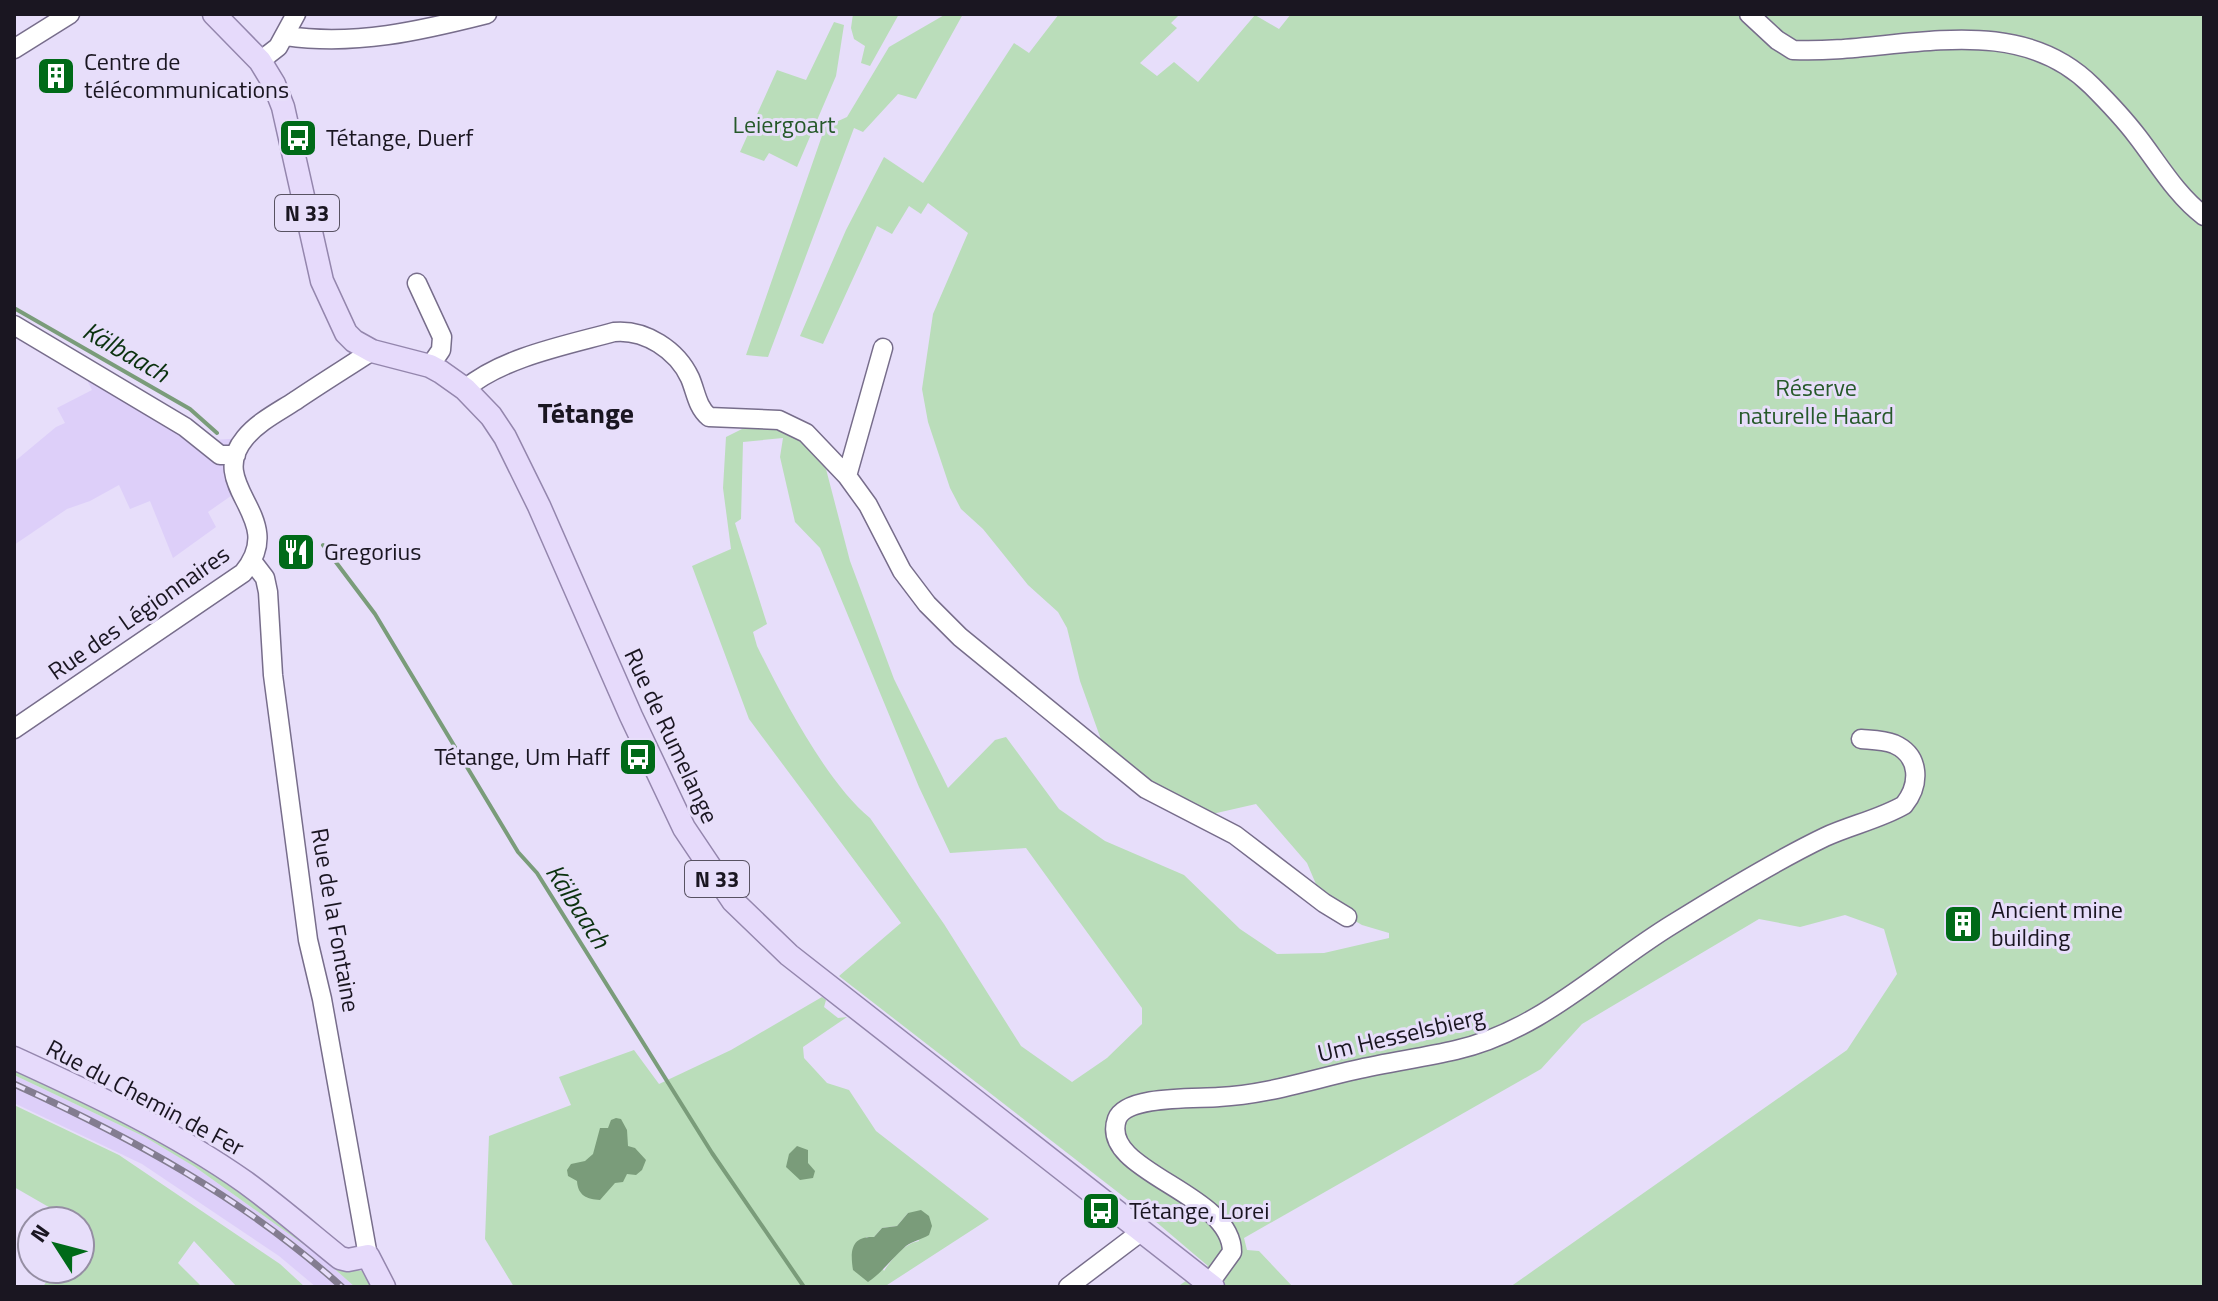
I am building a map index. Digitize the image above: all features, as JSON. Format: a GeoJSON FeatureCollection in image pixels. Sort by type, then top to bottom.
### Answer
{"type":"FeatureCollection","features":[{"type":"Feature","properties":{"kind":"main road","name":"N 33"},"geometry":{"type":"LineString","coordinates":[[214,14],[260,61],[274,84],[283,107],[322,281],[346,333],[372,351]]}},
{"type":"Feature","properties":{"kind":"main road","name":"Rue de Rumelange"},"geometry":{"type":"LineString","coordinates":[[372,351],[430,366],[465,389],[491,416],[505,437],[539,506],[670,802],[699,854],[733,901],[789,955],[1211,1285]]}},
{"type":"Feature","properties":{"kind":"main road","name":"Rue du Chemin de Fer"},"geometry":{"type":"LineString","coordinates":[[14,1058],[88,1092],[201,1154],[245,1183],[340,1258],[348,1260],[368,1256]]}},
{"type":"Feature","properties":{"kind":"main road","name":"Rue de la Fontaine"},"geometry":{"type":"LineString","coordinates":[[368,1256],[384,1287]]}},
{"type":"Feature","properties":{"kind":"street"},"geometry":{"type":"LineString","coordinates":[[14,49],[70,14]]}},
{"type":"Feature","properties":{"kind":"street"},"geometry":{"type":"LineString","coordinates":[[260,61],[286,36],[296,14]]}},
{"type":"Feature","properties":{"kind":"street"},"geometry":{"type":"LineString","coordinates":[[286,36],[313,40],[380,38],[487,14]]}},
{"type":"Feature","properties":{"kind":"street"},"geometry":{"type":"LineString","coordinates":[[1749,14],[1793,50],[1986,39],[2038,50],[2067,65],[2092,86],[2136,134],[2168,179],[2204,216]]}},
{"type":"Feature","properties":{"kind":"street"},"geometry":{"type":"LineString","coordinates":[[417,283],[442,337],[441,350],[430,366]]}},
{"type":"Feature","properties":{"kind":"street"},"geometry":{"type":"LineString","coordinates":[[14,325],[185,427],[220,455],[236,455],[245,438],[267,419],[372,351]]}},
{"type":"Feature","properties":{"kind":"street"},"geometry":{"type":"LineString","coordinates":[[465,389],[536,354],[626,331],[640,335],[673,354],[691,380],[703,412],[709,417],[779,420],[806,433],[847,476],[868,505],[902,571],[927,604],[960,637],[1146,789],[1235,835],[1347,917]]}},
{"type":"Feature","properties":{"kind":"street"},"geometry":{"type":"LineString","coordinates":[[847,476],[883,348]]}},
{"type":"Feature","properties":{"kind":"street","name":"Rue des Légionnaires"},"geometry":{"type":"LineString","coordinates":[[14,729],[236,579],[252,561],[259,543],[259,533],[238,491],[236,455]]}},
{"type":"Feature","properties":{"kind":"street","name":"Rue de la Fontaine"},"geometry":{"type":"LineString","coordinates":[[252,561],[265,578],[268,592],[273,675],[308,940],[322,999],[368,1256]]}},
{"type":"Feature","properties":{"kind":"street","name":"Um Hesselsbierg"},"geometry":{"type":"LineString","coordinates":[[1211,1285],[1232,1252],[1229,1235],[1208,1210],[1186,1192],[1161,1181],[1133,1159],[1120,1143],[1115,1130],[1123,1109],[1145,1102],[1226,1097],[1260,1091],[1456,1050],[1496,1039],[1537,1019],[1672,924],[1823,838],[1904,805],[1913,794],[1917,779],[1907,753],[1897,745],[1881,740],[1861,739]]}},
{"type":"Feature","properties":{"kind":"street"},"geometry":{"type":"LineString","coordinates":[[1068,1287],[1142,1231]]}},
{"type":"Feature","properties":{"kind":"shaded area"},"geometry":{"type":"Polygon","coordinates":[[[104,370],[213,440],[245,438],[238,491],[208,512],[216,527],[173,558],[150,501],[130,509],[119,485],[67,509],[14,545],[14,462],[65,423],[57,408],[92,390],[87,380],[104,370]]]}},
{"type":"Feature","properties":{"kind":"shaded area"},"geometry":{"type":"Polygon","coordinates":[[[14,1075],[145,1137],[195,1167],[320,1256],[355,1287],[316,1287],[279,1256],[142,1164],[14,1103],[14,1075]]]}},
{"type":"Feature","properties":{"kind":"shaded area"},"geometry":{"type":"Polygon","coordinates":[[[621,1119],[627,1130],[628,1146],[635,1148],[646,1160],[642,1170],[636,1175],[627,1174],[623,1182],[615,1183],[600,1200],[587,1198],[579,1190],[577,1181],[568,1176],[567,1170],[571,1164],[585,1161],[593,1154],[600,1128],[608,1128],[611,1120],[621,1119]]]}},
{"type":"Feature","properties":{"kind":"shaded area"},"geometry":{"type":"Polygon","coordinates":[[[797,1146],[808,1150],[808,1163],[815,1171],[813,1178],[800,1180],[786,1167],[789,1154],[797,1146]]]}},
{"type":"Feature","properties":{"kind":"shaded area"},"geometry":{"type":"Polygon","coordinates":[[[921,1210],[929,1216],[932,1226],[929,1235],[906,1246],[868,1282],[853,1270],[852,1251],[856,1242],[874,1237],[882,1228],[897,1226],[908,1213],[921,1210]]]}},
{"type":"Feature","properties":{"kind":"green space"},"geometry":{"type":"Polygon","coordinates":[[[853,14],[899,14],[870,66],[861,63],[865,46],[854,39],[851,28],[853,14]]]}},
{"type":"Feature","properties":{"kind":"green space"},"geometry":{"type":"Polygon","coordinates":[[[946,14],[963,14],[916,99],[898,94],[863,132],[854,128],[768,357],[746,355],[825,127],[847,117],[889,47],[946,14]]]}},
{"type":"Feature","properties":{"kind":"green space","name":"Réserve naturelle Haard"},"geometry":{"type":"Polygon","coordinates":[[[1059,14],[1180,14],[1171,23],[1177,28],[1140,63],[1157,76],[1174,62],[1198,82],[1255,15],[1279,29],[1291,14],[2204,14],[2204,1287],[1510,1287],[1847,1050],[1897,974],[1884,929],[1845,915],[1800,927],[1759,919],[1582,1024],[1541,1069],[1244,1238],[1247,1250],[1259,1251],[1293,1287],[1177,1287],[1208,1266],[1155,1221],[839,976],[901,923],[749,719],[692,566],[731,549],[723,488],[726,437],[742,429],[776,426],[796,436],[826,469],[850,561],[894,679],[948,788],[995,740],[1006,737],[1059,809],[1105,841],[1184,875],[1240,929],[1277,954],[1324,953],[1389,938],[1389,933],[1362,925],[1324,903],[1307,863],[1256,804],[1199,817],[1108,759],[1080,681],[1067,628],[1058,612],[1028,585],[983,529],[961,509],[950,488],[928,422],[922,389],[933,314],[968,233],[928,203],[921,214],[909,206],[892,234],[877,226],[823,344],[800,336],[846,230],[884,157],[923,183],[1014,43],[1029,53],[1059,14]],[[783,438],[743,442],[741,519],[735,523],[767,624],[753,632],[757,646],[792,714],[822,762],[870,818],[944,924],[1021,1046],[1072,1082],[1107,1058],[1142,1024],[1142,1008],[1026,848],[950,853],[919,787],[820,548],[795,522],[780,457],[783,438]]]}},
{"type":"Feature","properties":{"kind":"green space","name":"Leiergoart"},"geometry":{"type":"Polygon","coordinates":[[[834,22],[844,25],[836,76],[797,167],[769,153],[764,161],[740,152],[777,70],[806,80],[834,22]]]}},
{"type":"Feature","properties":{"kind":"green space"},"geometry":{"type":"Polygon","coordinates":[[[822,997],[826,1000],[824,1007],[838,1018],[847,1017],[803,1047],[804,1058],[827,1083],[849,1090],[876,1131],[989,1219],[884,1287],[514,1287],[485,1239],[489,1136],[571,1105],[559,1077],[634,1050],[659,1084],[731,1050],[822,997]],[[908,1213],[897,1226],[882,1228],[874,1237],[866,1237],[884,1271],[903,1248],[919,1241],[908,1213]]]}},
{"type":"Feature","properties":{"kind":"green space"},"geometry":{"type":"Polygon","coordinates":[[[14,1063],[211,1165],[343,1268],[362,1271],[374,1287],[355,1287],[320,1256],[195,1167],[145,1137],[14,1075],[14,1063]]]}},
{"type":"Feature","properties":{"kind":"green space"},"geometry":{"type":"Polygon","coordinates":[[[14,1105],[119,1155],[280,1264],[305,1287],[237,1287],[194,1241],[178,1263],[202,1287],[43,1287],[96,1285],[96,1205],[45,1205],[14,1187],[14,1105]]]}},
{"type":"Feature","properties":{"kind":"waterway","name":"Kälbaach"},"geometry":{"type":"LineString","coordinates":[[14,308],[190,409],[217,433]]}},
{"type":"Feature","properties":{"kind":"waterway","name":"Kälbaach"},"geometry":{"type":"LineString","coordinates":[[323,545],[375,614],[518,852],[537,873],[712,1153],[804,1287]]}},
{"type":"Feature","properties":{"kind":"railway"},"geometry":{"type":"LineString","coordinates":[[14,1084],[144,1149],[227,1198],[305,1255],[342,1287]]}},
{"type":"Feature","properties":{"kind":"place","name":"Centre de télécommunications"},"geometry":{"type":"Point","coordinates":[56,76]}},
{"type":"Feature","properties":{"kind":"place","name":"Tétange, Duerf"},"geometry":{"type":"Point","coordinates":[298,138]}},
{"type":"Feature","properties":{"kind":"place","name":"Gregorius"},"geometry":{"type":"Point","coordinates":[296,552]}},
{"type":"Feature","properties":{"kind":"place","name":"Tétange, Um Haff"},"geometry":{"type":"Point","coordinates":[638,757]}},
{"type":"Feature","properties":{"kind":"place","name":"Ancient mine building"},"geometry":{"type":"Point","coordinates":[1963,924]}},
{"type":"Feature","properties":{"kind":"place","name":"Tétange, Lorei"},"geometry":{"type":"Point","coordinates":[1101,1211]}},
{"type":"Feature","properties":{"kind":"district","name":"Tétange"},"geometry":{"type":"Point","coordinates":[586,413]}}]}
